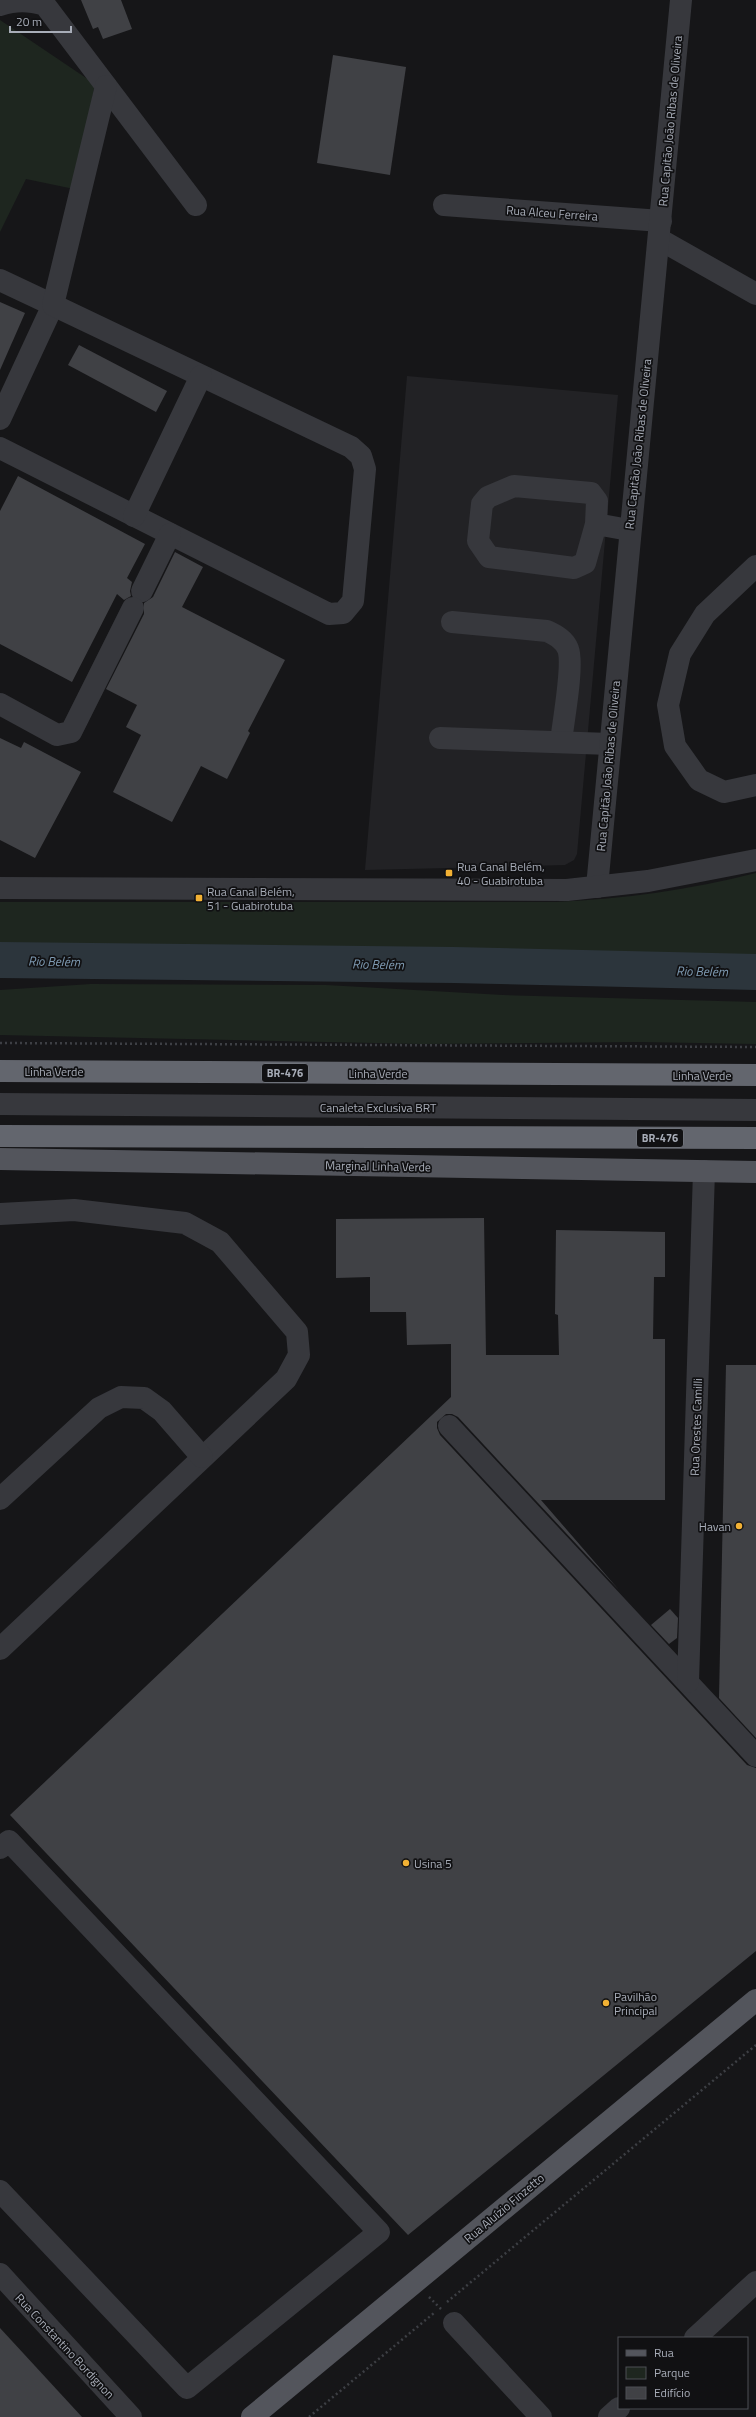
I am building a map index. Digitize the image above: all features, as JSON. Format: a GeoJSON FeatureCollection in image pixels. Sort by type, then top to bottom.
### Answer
{"type":"FeatureCollection","features":[{"type":"Feature","properties":{"kind":"highway","name":"Linha Verde"},"geometry":{"type":"LineString","coordinates":[[0,1071],[756,1075]]}},
{"type":"Feature","properties":{"kind":"highway","name":"BR-476"},"geometry":{"type":"LineString","coordinates":[[0,1136],[756,1138]]}},
{"type":"Feature","properties":{"kind":"main road","name":"Marginal Linha Verde"},"geometry":{"type":"LineString","coordinates":[[0,1159],[756,1172]]}},
{"type":"Feature","properties":{"kind":"main road","name":"Rua Aluízio Finzetto"},"geometry":{"type":"LineString","coordinates":[[252,2417],[756,2000]]}},
{"type":"Feature","properties":{"kind":"street"},"geometry":{"type":"LineString","coordinates":[[0,6],[14,1],[30,0],[45,5],[196,205]]}},
{"type":"Feature","properties":{"kind":"street","name":"Rua Capitão João Ribas de Oliveira"},"geometry":{"type":"LineString","coordinates":[[597,887],[629,530],[660,230],[681,0]]}},
{"type":"Feature","properties":{"kind":"street"},"geometry":{"type":"LineString","coordinates":[[0,419],[53,305],[106,86]]}},
{"type":"Feature","properties":{"kind":"street","name":"Rua Alceu Ferreira"},"geometry":{"type":"LineString","coordinates":[[444,205],[660,230],[756,294]]}},
{"type":"Feature","properties":{"kind":"street"},"geometry":{"type":"LineString","coordinates":[[0,280],[351,447],[361,456],[364,469],[353,601],[343,613],[329,614],[0,448]]}},
{"type":"Feature","properties":{"kind":"street"},"geometry":{"type":"LineString","coordinates":[[134,516],[201,376]]}},
{"type":"Feature","properties":{"kind":"street"},"geometry":{"type":"LineString","coordinates":[[514,486],[591,493],[598,501],[596,524],[585,563],[574,568],[489,557],[478,541],[482,504],[488,497],[514,486]]}},
{"type":"Feature","properties":{"kind":"street"},"geometry":{"type":"LineString","coordinates":[[596,524],[629,530]]}},
{"type":"Feature","properties":{"kind":"street"},"geometry":{"type":"LineString","coordinates":[[0,704],[57,735],[71,732],[170,534]]}},
{"type":"Feature","properties":{"kind":"street"},"geometry":{"type":"LineString","coordinates":[[756,566],[705,614],[680,654],[668,705],[675,746],[699,780],[724,792],[756,785]]}},
{"type":"Feature","properties":{"kind":"street"},"geometry":{"type":"LineString","coordinates":[[452,622],[547,631],[560,638],[568,649],[569,664],[561,742]]}},
{"type":"Feature","properties":{"kind":"street"},"geometry":{"type":"LineString","coordinates":[[440,738],[610,744]]}},
{"type":"Feature","properties":{"kind":"street"},"geometry":{"type":"LineString","coordinates":[[0,888],[529,891],[597,887],[648,881],[756,860]]}},
{"type":"Feature","properties":{"kind":"street","name":"Canaleta Exclusiva BRT"},"geometry":{"type":"LineString","coordinates":[[0,1104],[756,1110]]}},
{"type":"Feature","properties":{"kind":"street","name":"Rua Orestes Camilli"},"geometry":{"type":"LineString","coordinates":[[688,1682],[704,1171]]}},
{"type":"Feature","properties":{"kind":"street"},"geometry":{"type":"LineString","coordinates":[[0,1214],[74,1210],[185,1223],[220,1242],[297,1332],[299,1355],[286,1379],[0,1648]]}},
{"type":"Feature","properties":{"kind":"street"},"geometry":{"type":"LineString","coordinates":[[0,1499],[99,1408],[121,1397],[144,1398],[162,1411],[202,1457]]}},
{"type":"Feature","properties":{"kind":"street"},"geometry":{"type":"LineString","coordinates":[[449,1426],[756,1756]]}},
{"type":"Feature","properties":{"kind":"street"},"geometry":{"type":"LineString","coordinates":[[0,1848],[8,1841],[379,2232],[187,2388],[0,2191]]}},
{"type":"Feature","properties":{"kind":"street","name":"Rua Constantino Bordignon"},"geometry":{"type":"LineString","coordinates":[[0,2274],[131,2417]]}},
{"type":"Feature","properties":{"kind":"street"},"geometry":{"type":"LineString","coordinates":[[696,2337],[756,2282]]}},
{"type":"Feature","properties":{"kind":"street"},"geometry":{"type":"LineString","coordinates":[[447,2316],[542,2417]]}},
{"type":"Feature","properties":{"kind":"street"},"geometry":{"type":"LineString","coordinates":[[610,2417],[618,2409]]}},
{"type":"Feature","properties":{"kind":"path"},"geometry":{"type":"LineString","coordinates":[[0,1043],[756,1047]]}},
{"type":"Feature","properties":{"kind":"path"},"geometry":{"type":"LineString","coordinates":[[309,2417],[447,2316],[756,2045]]}},
{"type":"Feature","properties":{"kind":"path"},"geometry":{"type":"LineString","coordinates":[[415,2282],[447,2316]]}},
{"type":"Feature","properties":{"kind":"shaded area"},"geometry":{"type":"Polygon","coordinates":[[[407,376],[618,395],[577,854],[574,860],[565,865],[365,870],[407,376]]]}},
{"type":"Feature","properties":{"kind":"green space"},"geometry":{"type":"Polygon","coordinates":[[[0,20],[95,84],[74,189],[26,179],[0,232],[0,20]]]}},
{"type":"Feature","properties":{"kind":"green space"},"geometry":{"type":"Polygon","coordinates":[[[756,873],[756,962],[512,957],[0,952],[0,902],[556,902],[607,899],[657,893],[756,873]]]}},
{"type":"Feature","properties":{"kind":"green space"},"geometry":{"type":"Polygon","coordinates":[[[91,984],[326,985],[503,995],[756,1002],[756,1044],[639,1042],[422,1044],[0,1035],[0,990],[91,984]]]}},
{"type":"Feature","properties":{"kind":"building"},"geometry":{"type":"Polygon","coordinates":[[[81,0],[121,0],[132,29],[103,39],[98,27],[93,29],[81,0]]]}},
{"type":"Feature","properties":{"kind":"building"},"geometry":{"type":"Polygon","coordinates":[[[333,55],[406,67],[390,175],[317,163],[333,55]]]}},
{"type":"Feature","properties":{"kind":"building"},"geometry":{"type":"Polygon","coordinates":[[[0,302],[25,313],[0,370],[0,302]]]}},
{"type":"Feature","properties":{"kind":"building"},"geometry":{"type":"Polygon","coordinates":[[[79,345],[167,391],[156,412],[68,365],[79,345]]]}},
{"type":"Feature","properties":{"kind":"building"},"geometry":{"type":"Polygon","coordinates":[[[18,476],[145,544],[127,578],[132,582],[130,591],[131,596],[124,600],[117,594],[72,682],[0,644],[0,511],[18,476]]]}},
{"type":"Feature","properties":{"kind":"building"},"geometry":{"type":"Polygon","coordinates":[[[175,552],[203,567],[182,607],[285,660],[248,731],[250,733],[227,779],[201,766],[172,822],[113,792],[141,735],[126,727],[137,705],[106,689],[144,614],[144,603],[153,597],[175,552]]]}},
{"type":"Feature","properties":{"kind":"building"},"geometry":{"type":"Polygon","coordinates":[[[0,738],[21,748],[24,742],[81,772],[35,858],[0,840],[0,738]]]}},
{"type":"Feature","properties":{"kind":"building","name":"Usina 5"},"geometry":{"type":"Polygon","coordinates":[[[484,1218],[486,1355],[559,1355],[558,1315],[555,1314],[556,1230],[665,1232],[665,1277],[654,1277],[653,1339],[665,1339],[665,1500],[541,1500],[619,1590],[458,1417],[452,1414],[446,1414],[437,1422],[437,1428],[440,1435],[747,1765],[756,1768],[756,1951],[408,2235],[10,1815],[451,1397],[451,1344],[407,1345],[406,1312],[370,1312],[370,1277],[336,1278],[336,1219],[484,1218]]]}},
{"type":"Feature","properties":{"kind":"building","name":"Havan"},"geometry":{"type":"Polygon","coordinates":[[[726,1365],[756,1365],[756,1738],[719,1698],[726,1365]]]}},
{"type":"Feature","properties":{"kind":"building"},"geometry":{"type":"Polygon","coordinates":[[[670,1609],[678,1618],[677,1638],[669,1644],[651,1625],[670,1609]]]}},
{"type":"Feature","properties":{"kind":"building"},"geometry":{"type":"Polygon","coordinates":[[[0,2328],[82,2417],[0,2417],[0,2328]]]}},
{"type":"Feature","properties":{"kind":"waterway","name":"Rio Belém"},"geometry":{"type":"LineString","coordinates":[[0,960],[454,965],[756,972]]}},
{"type":"Feature","properties":{"kind":"place","name":"Rua Canal Belém, 40 - Guabirotuba"},"geometry":{"type":"Point","coordinates":[449,873]}},
{"type":"Feature","properties":{"kind":"place","name":"Rua Canal Belém, 51 - Guabirotuba"},"geometry":{"type":"Point","coordinates":[199,898]}},
{"type":"Feature","properties":{"kind":"place","name":"Havan"},"geometry":{"type":"Point","coordinates":[739,1526]}},
{"type":"Feature","properties":{"kind":"place","name":"Usina 5"},"geometry":{"type":"Point","coordinates":[406,1863]}},
{"type":"Feature","properties":{"kind":"place","name":"Pavilhão Principal"},"geometry":{"type":"Point","coordinates":[606,2003]}}]}
